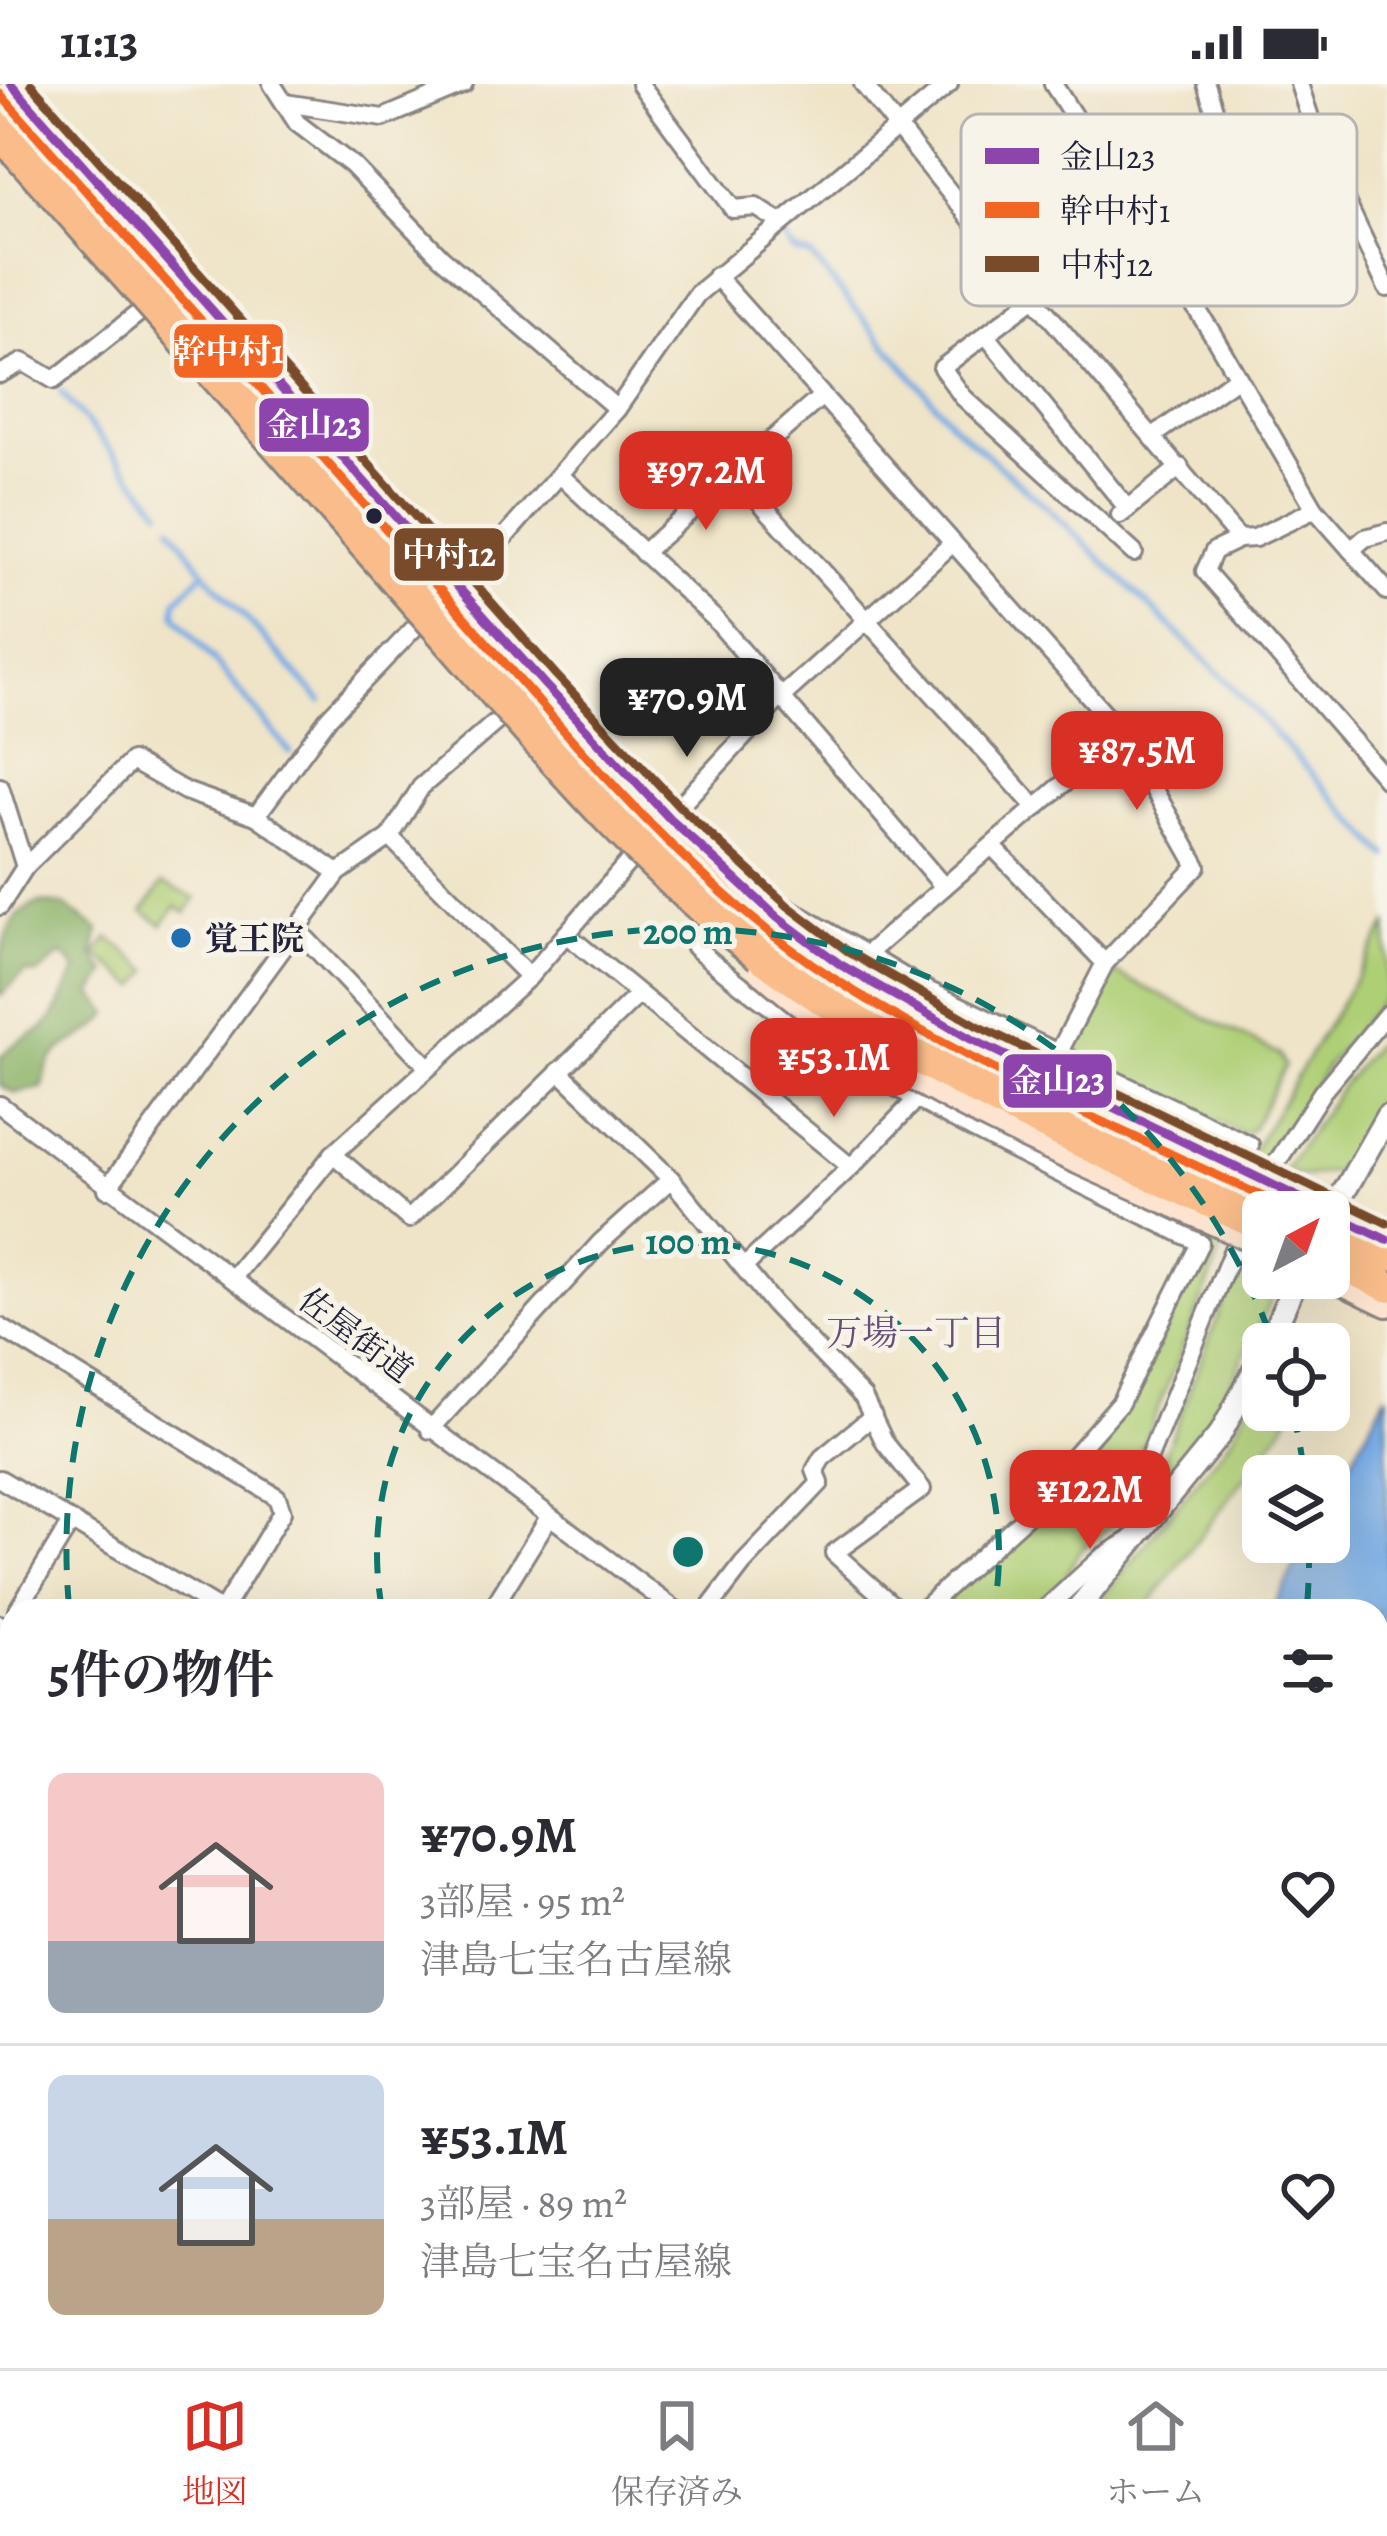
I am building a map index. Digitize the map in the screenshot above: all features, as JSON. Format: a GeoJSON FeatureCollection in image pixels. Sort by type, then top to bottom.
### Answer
{"type":"FeatureCollection","features":[{"type":"Feature","properties":{"kind":"highway"},"geometry":{"type":"LineString","coordinates":[[0,94],[530,690],[693,860],[775,931],[852,987],[928,1032],[1269,1191]]}},
{"type":"Feature","properties":{"kind":"highway"},"geometry":{"type":"LineString","coordinates":[[0,133],[524,724],[674,883],[789,977],[917,1059],[1242,1217]]}},
{"type":"Feature","properties":{"kind":"highway"},"geometry":{"type":"LineString","coordinates":[[1350,1233],[1387,1256]]}},
{"type":"Feature","properties":{"kind":"highway"},"geometry":{"type":"LineString","coordinates":[[1350,1277],[1387,1286]]}},
{"type":"Feature","properties":{"kind":"main road"},"geometry":{"type":"LineString","coordinates":[[11,84],[669,818],[778,918],[841,964],[953,1030],[1271,1191]]}},
{"type":"Feature","properties":{"kind":"main road"},"geometry":{"type":"LineString","coordinates":[[0,146],[634,855],[806,1011],[934,1088],[1242,1235]]}},
{"type":"Feature","properties":{"kind":"main road"},"geometry":{"type":"LineString","coordinates":[[1350,1225],[1387,1240]]}},
{"type":"Feature","properties":{"kind":"main road"},"geometry":{"type":"LineString","coordinates":[[1350,1283],[1387,1304]]}},
{"type":"Feature","properties":{"kind":"street"},"geometry":{"type":"LineString","coordinates":[[272,84],[297,123],[352,165],[441,257],[617,409]]}},
{"type":"Feature","properties":{"kind":"street"},"geometry":{"type":"LineString","coordinates":[[640,84],[733,209],[756,208],[780,222]]}},
{"type":"Feature","properties":{"kind":"street"},"geometry":{"type":"LineString","coordinates":[[863,84],[961,203]]}},
{"type":"Feature","properties":{"kind":"street"},"geometry":{"type":"LineString","coordinates":[[459,589],[617,409],[697,295],[949,84]]}},
{"type":"Feature","properties":{"kind":"street"},"geometry":{"type":"LineString","coordinates":[[1053,84],[1072,114]]}},
{"type":"Feature","properties":{"kind":"street"},"geometry":{"type":"LineString","coordinates":[[1206,84],[1216,114]]}},
{"type":"Feature","properties":{"kind":"street"},"geometry":{"type":"LineString","coordinates":[[1299,84],[1309,114]]}},
{"type":"Feature","properties":{"kind":"street"},"geometry":{"type":"LineString","coordinates":[[285,103],[383,118],[460,85]]}},
{"type":"Feature","properties":{"kind":"street"},"geometry":{"type":"LineString","coordinates":[[1357,215],[1387,288]]}},
{"type":"Feature","properties":{"kind":"street"},"geometry":{"type":"LineString","coordinates":[[716,276],[1122,734],[1197,866],[1105,963],[1059,1052]]}},
{"type":"Feature","properties":{"kind":"street"},"geometry":{"type":"LineString","coordinates":[[1024,306],[942,368],[963,397],[1134,553]]}},
{"type":"Feature","properties":{"kind":"street"},"geometry":{"type":"LineString","coordinates":[[1041,306],[1239,538]]}},
{"type":"Feature","properties":{"kind":"street"},"geometry":{"type":"LineString","coordinates":[[1193,306],[1315,509],[1387,591]]}},
{"type":"Feature","properties":{"kind":"street"},"geometry":{"type":"LineString","coordinates":[[0,374],[23,362],[54,380],[145,308]]}},
{"type":"Feature","properties":{"kind":"street"},"geometry":{"type":"LineString","coordinates":[[986,335],[1128,508]]}},
{"type":"Feature","properties":{"kind":"street"},"geometry":{"type":"LineString","coordinates":[[1153,436],[1238,377]]}},
{"type":"Feature","properties":{"kind":"street"},"geometry":{"type":"LineString","coordinates":[[643,553],[822,396]]}},
{"type":"Feature","properties":{"kind":"street"},"geometry":{"type":"LineString","coordinates":[[1108,525],[1180,467]]}},
{"type":"Feature","properties":{"kind":"street"},"geometry":{"type":"LineString","coordinates":[[734,473],[1036,808]]}},
{"type":"Feature","properties":{"kind":"street"},"geometry":{"type":"LineString","coordinates":[[560,475],[715,619],[778,700],[944,887]]}},
{"type":"Feature","properties":{"kind":"street"},"geometry":{"type":"LineString","coordinates":[[1315,509],[1255,538],[1239,538],[1214,550],[1205,572],[1387,780]]}},
{"type":"Feature","properties":{"kind":"street"},"geometry":{"type":"LineString","coordinates":[[1351,550],[1387,532]]}},
{"type":"Feature","properties":{"kind":"street"},"geometry":{"type":"LineString","coordinates":[[232,1279],[333,1154],[529,977],[778,700],[953,543]]}},
{"type":"Feature","properties":{"kind":"street"},"geometry":{"type":"LineString","coordinates":[[256,816],[329,717],[422,621]]}},
{"type":"Feature","properties":{"kind":"street"},"geometry":{"type":"LineString","coordinates":[[107,1189],[338,873],[390,837],[421,787],[505,714]]}},
{"type":"Feature","properties":{"kind":"street"},"geometry":{"type":"LineString","coordinates":[[865,956],[1122,734]]}},
{"type":"Feature","properties":{"kind":"street"},"geometry":{"type":"LineString","coordinates":[[0,906],[25,867],[132,760],[185,790],[256,816],[338,873]]}},
{"type":"Feature","properties":{"kind":"street"},"geometry":{"type":"LineString","coordinates":[[0,787],[25,867]]}},
{"type":"Feature","properties":{"kind":"street"},"geometry":{"type":"LineString","coordinates":[[390,837],[529,977]]}},
{"type":"Feature","properties":{"kind":"street"},"geometry":{"type":"LineString","coordinates":[[992,846],[1105,963]]}},
{"type":"Feature","properties":{"kind":"street"},"geometry":{"type":"LineString","coordinates":[[723,869],[865,956],[1250,1145]]}},
{"type":"Feature","properties":{"kind":"street"},"geometry":{"type":"LineString","coordinates":[[703,920],[695,947],[755,999],[916,1100],[1200,1244],[1120,1403],[1064,1466],[1045,1499],[933,1599]]}},
{"type":"Feature","properties":{"kind":"street"},"geometry":{"type":"LineString","coordinates":[[297,929],[427,1066]]}},
{"type":"Feature","properties":{"kind":"street"},"geometry":{"type":"LineString","coordinates":[[566,934],[851,1167]]}},
{"type":"Feature","properties":{"kind":"street"},"geometry":{"type":"LineString","coordinates":[[333,1154],[409,1219],[637,996]]}},
{"type":"Feature","properties":{"kind":"street"},"geometry":{"type":"LineString","coordinates":[[1145,1531],[1146,1465],[1257,1192],[1322,1092],[1387,1014]]}},
{"type":"Feature","properties":{"kind":"street"},"geometry":{"type":"LineString","coordinates":[[559,1071],[671,1179],[746,1265],[774,1305],[863,1397],[885,1443],[922,1489],[834,1553],[886,1599]]}},
{"type":"Feature","properties":{"kind":"street"},"geometry":{"type":"LineString","coordinates":[[746,1265],[916,1100]]}},
{"type":"Feature","properties":{"kind":"street","name":"佐屋街道"},"geometry":{"type":"LineString","coordinates":[[0,1105],[661,1599]]}},
{"type":"Feature","properties":{"kind":"street"},"geometry":{"type":"LineString","coordinates":[[1346,1191],[1387,1116]]}},
{"type":"Feature","properties":{"kind":"street"},"geometry":{"type":"LineString","coordinates":[[430,1430],[601,1242],[671,1179]]}},
{"type":"Feature","properties":{"kind":"street"},"geometry":{"type":"LineString","coordinates":[[0,1327],[277,1497],[282,1512],[229,1599]]}},
{"type":"Feature","properties":{"kind":"street"},"geometry":{"type":"LineString","coordinates":[[1086,1599],[1222,1432],[1242,1394]]}},
{"type":"Feature","properties":{"kind":"street"},"geometry":{"type":"LineString","coordinates":[[716,1599],[820,1483],[815,1470],[822,1458],[873,1416]]}},
{"type":"Feature","properties":{"kind":"street"},"geometry":{"type":"LineString","coordinates":[[0,1479],[202,1599]]}},
{"type":"Feature","properties":{"kind":"street"},"geometry":{"type":"LineString","coordinates":[[498,1599],[549,1517]]}},
{"type":"Feature","properties":{"kind":"street"},"geometry":{"type":"LineString","coordinates":[[24,1599],[71,1522]]}},
{"type":"Feature","properties":{"kind":"street"},"geometry":{"type":"LineString","coordinates":[[1056,1599],[1102,1557],[1145,1531]]}},
{"type":"Feature","properties":{"kind":"green space"},"geometry":{"type":"Polygon","coordinates":[[[163,883],[196,898],[186,913],[176,906],[162,925],[143,911],[163,883]]]}},
{"type":"Feature","properties":{"kind":"green space"},"geometry":{"type":"Polygon","coordinates":[[[40,903],[63,905],[99,930],[93,955],[107,973],[92,993],[109,1013],[59,1051],[47,1068],[42,1088],[15,1093],[0,1085],[0,1058],[47,1024],[77,970],[62,954],[37,974],[25,972],[0,996],[2,953],[10,928],[17,917],[40,903]]]}},
{"type":"Feature","properties":{"kind":"green space"},"geometry":{"type":"Polygon","coordinates":[[[1387,925],[1387,994],[1326,1067],[1251,1191],[1242,1191],[1242,1207],[1110,1527],[1079,1551],[1063,1582],[1042,1599],[943,1599],[1126,1408],[1256,1145],[1387,925]]]}},
{"type":"Feature","properties":{"kind":"green space"},"geometry":{"type":"Polygon","coordinates":[[[109,938],[150,971],[137,987],[96,954],[109,938]]]}},
{"type":"Feature","properties":{"kind":"green space"},"geometry":{"type":"Polygon","coordinates":[[[1116,973],[1279,1054],[1285,1066],[1252,1129],[1243,1134],[1076,1051],[1072,1041],[1106,977],[1116,973]]]}},
{"type":"Feature","properties":{"kind":"green space"},"geometry":{"type":"Polygon","coordinates":[[[1387,1031],[1387,1090],[1340,1171],[1302,1177],[1285,1169],[1343,1084],[1387,1031]]]}},
{"type":"Feature","properties":{"kind":"green space"},"geometry":{"type":"Polygon","coordinates":[[[1241,1257],[1242,1299],[1271,1301],[1260,1323],[1242,1323],[1242,1360],[1218,1409],[1177,1469],[1168,1470],[1162,1461],[1241,1257]]]}},
{"type":"Feature","properties":{"kind":"green space"},"geometry":{"type":"Polygon","coordinates":[[[1242,1417],[1242,1431],[1280,1431],[1262,1455],[1242,1455],[1242,1481],[1153,1599],[1102,1599],[1233,1436],[1242,1417]]]}},
{"type":"Feature","properties":{"kind":"water"},"geometry":{"type":"Polygon","coordinates":[[[1387,1394],[1387,1599],[1277,1599],[1297,1563],[1350,1563],[1350,1463],[1387,1394]]]}},
{"type":"Feature","properties":{"kind":"waterway"},"geometry":{"type":"LineString","coordinates":[[782,235],[794,251],[811,256],[955,427],[1050,510],[1224,678],[1387,856]]}},
{"type":"Feature","properties":{"kind":"waterway"},"geometry":{"type":"LineString","coordinates":[[61,392],[161,510]]}},
{"type":"Feature","properties":{"kind":"waterway"},"geometry":{"type":"LineString","coordinates":[[171,526],[204,572],[321,701]]}},
{"type":"Feature","properties":{"kind":"waterway"},"geometry":{"type":"LineString","coordinates":[[204,572],[176,601],[175,614],[290,752]]}},
{"type":"Feature","properties":{"kind":"transit line","name":"金山23"},"geometry":{"type":"LineString","coordinates":[[11,84],[545,685],[669,818],[778,918],[841,965],[971,1039],[1387,1240]]}},
{"type":"Feature","properties":{"kind":"transit line","name":"中村12"},"geometry":{"type":"LineString","coordinates":[[31,84],[556,675],[680,807],[788,906],[849,952],[978,1026],[1387,1223]]}},
{"type":"Feature","properties":{"kind":"transit line","name":"幹中村1"},"geometry":{"type":"LineString","coordinates":[[0,94],[589,758],[729,899],[833,978],[888,1012],[1060,1102],[1250,1191]]}},
{"type":"Feature","properties":{"kind":"place","name":"覚王院"},"geometry":{"type":"Point","coordinates":[181,938]}},
{"type":"Feature","properties":{"kind":"district","name":"万場一丁目"},"geometry":{"type":"Point","coordinates":[916,1332]}}]}
